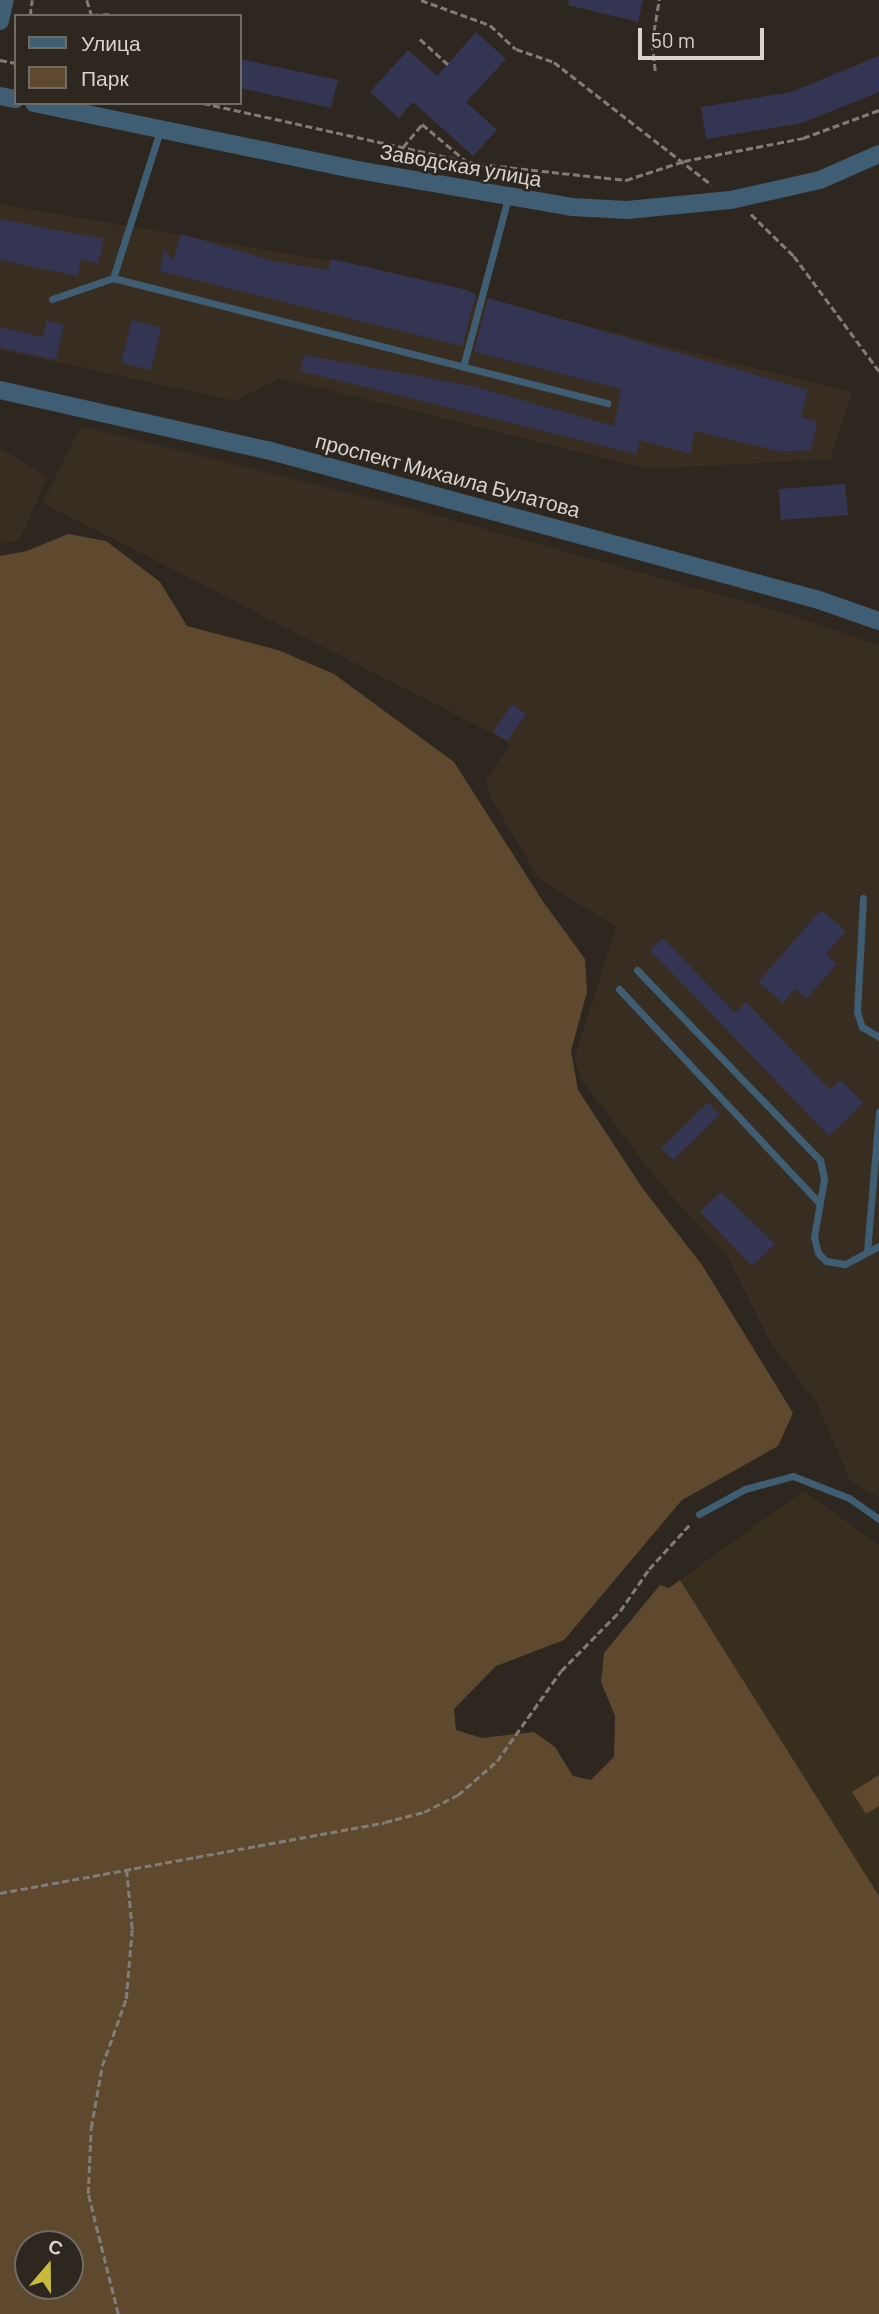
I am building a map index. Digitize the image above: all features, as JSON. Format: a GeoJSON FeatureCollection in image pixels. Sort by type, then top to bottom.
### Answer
{"type":"FeatureCollection","features":[{"type":"Feature","properties":{"kind":"street"},"geometry":{"type":"LineString","coordinates":[[0,21],[5,0]]}},
{"type":"Feature","properties":{"kind":"street","name":"Заводская улица"},"geometry":{"type":"LineString","coordinates":[[43,105],[160,131],[508,198],[627,210],[731,200],[821,180],[879,154]]}},
{"type":"Feature","properties":{"kind":"street","name":"проспект Михаила Булатова"},"geometry":{"type":"LineString","coordinates":[[0,390],[267,450],[819,600],[879,621]]}},
{"type":"Feature","properties":{"kind":"lane"},"geometry":{"type":"LineString","coordinates":[[113,278],[160,131]]}},
{"type":"Feature","properties":{"kind":"lane"},"geometry":{"type":"LineString","coordinates":[[463,367],[508,198]]}},
{"type":"Feature","properties":{"kind":"lane"},"geometry":{"type":"LineString","coordinates":[[52,299],[113,278],[607,403]]}},
{"type":"Feature","properties":{"kind":"lane"},"geometry":{"type":"LineString","coordinates":[[863,898],[857,1012],[862,1027],[879,1037]]}},
{"type":"Feature","properties":{"kind":"lane"},"geometry":{"type":"LineString","coordinates":[[637,970],[820,1160],[824,1179],[814,1244],[826,1261],[845,1264],[879,1246]]}},
{"type":"Feature","properties":{"kind":"lane"},"geometry":{"type":"LineString","coordinates":[[619,989],[813,1193],[820,1207]]}},
{"type":"Feature","properties":{"kind":"lane"},"geometry":{"type":"LineString","coordinates":[[867,1252],[879,1112]]}},
{"type":"Feature","properties":{"kind":"lane"},"geometry":{"type":"LineString","coordinates":[[869,1218],[879,1215]]}},
{"type":"Feature","properties":{"kind":"lane"},"geometry":{"type":"LineString","coordinates":[[699,1514],[745,1489],[793,1476],[849,1498],[879,1519]]}},
{"type":"Feature","properties":{"kind":"path"},"geometry":{"type":"LineString","coordinates":[[421,0],[490,25],[516,49],[554,62],[760,221],[794,256],[879,371]]}},
{"type":"Feature","properties":{"kind":"path"},"geometry":{"type":"LineString","coordinates":[[655,71],[652,42],[659,0]]}},
{"type":"Feature","properties":{"kind":"path"},"geometry":{"type":"LineString","coordinates":[[420,39],[448,64]]}},
{"type":"Feature","properties":{"kind":"path"},"geometry":{"type":"LineString","coordinates":[[212,105],[466,162],[626,180],[684,161],[803,138],[879,110]]}},
{"type":"Feature","properties":{"kind":"path"},"geometry":{"type":"LineString","coordinates":[[403,147],[422,124],[466,162]]}},
{"type":"Feature","properties":{"kind":"path"},"geometry":{"type":"LineString","coordinates":[[0,1893],[126,1867],[386,1822],[424,1812],[458,1796],[497,1761],[561,1671],[620,1611],[649,1569],[699,1514]]}},
{"type":"Feature","properties":{"kind":"path"},"geometry":{"type":"LineString","coordinates":[[118,2314],[88,2194],[91,2128],[102,2066],[126,1999],[132,1929],[126,1867]]}},
{"type":"Feature","properties":{"kind":"shaded area"},"geometry":{"type":"Polygon","coordinates":[[[0,204],[330,261],[852,392],[830,459],[648,469],[279,378],[236,401],[0,350],[0,204]]]}},
{"type":"Feature","properties":{"kind":"shaded area"},"geometry":{"type":"Polygon","coordinates":[[[81,426],[417,510],[788,614],[879,645],[879,1496],[851,1482],[817,1404],[771,1343],[728,1257],[656,1179],[582,1080],[574,1060],[616,927],[539,879],[490,796],[486,779],[509,746],[507,741],[43,503],[81,426]]]}},
{"type":"Feature","properties":{"kind":"shaded area"},"geometry":{"type":"Polygon","coordinates":[[[0,448],[48,477],[19,540],[0,544],[0,448]]]}},
{"type":"Feature","properties":{"kind":"shaded area"},"geometry":{"type":"Polygon","coordinates":[[[803,1491],[879,1545],[879,1896],[680,1580],[803,1491]]]}},
{"type":"Feature","properties":{"kind":"green space"},"geometry":{"type":"Polygon","coordinates":[[[68,534],[106,541],[160,582],[187,626],[278,650],[334,674],[454,762],[544,903],[585,959],[587,992],[571,1051],[578,1090],[643,1189],[702,1265],[793,1413],[778,1446],[682,1500],[564,1640],[496,1666],[454,1709],[456,1730],[482,1738],[534,1732],[555,1747],[573,1776],[591,1780],[614,1757],[615,1716],[601,1682],[604,1653],[660,1585],[669,1588],[680,1580],[879,1896],[879,2314],[0,2314],[0,556],[27,551],[68,534]]]}},
{"type":"Feature","properties":{"kind":"green space"},"geometry":{"type":"Polygon","coordinates":[[[879,1775],[879,1806],[866,1814],[852,1792],[879,1775]]]}},
{"type":"Feature","properties":{"kind":"building"},"geometry":{"type":"Polygon","coordinates":[[[569,0],[643,0],[638,22],[568,5],[569,0]]]}},
{"type":"Feature","properties":{"kind":"building"},"geometry":{"type":"Polygon","coordinates":[[[476,32],[506,59],[466,102],[497,130],[473,156],[413,102],[399,118],[370,92],[408,50],[437,76],[476,32]]]}},
{"type":"Feature","properties":{"kind":"building"},"geometry":{"type":"Polygon","coordinates":[[[879,56],[879,92],[802,123],[706,139],[701,107],[791,92],[879,56]]]}},
{"type":"Feature","properties":{"kind":"building"},"geometry":{"type":"Polygon","coordinates":[[[242,59],[338,80],[331,108],[242,88],[242,59]]]}},
{"type":"Feature","properties":{"kind":"building"},"geometry":{"type":"Polygon","coordinates":[[[0,219],[104,239],[98,264],[81,259],[78,276],[0,260],[0,219]]]}},
{"type":"Feature","properties":{"kind":"building"},"geometry":{"type":"Polygon","coordinates":[[[181,234],[273,261],[328,270],[331,259],[467,290],[476,295],[462,346],[160,271],[164,251],[173,260],[181,234]]]}},
{"type":"Feature","properties":{"kind":"building"},"geometry":{"type":"Polygon","coordinates":[[[488,298],[808,390],[801,417],[817,422],[811,450],[783,452],[694,431],[691,454],[640,440],[636,454],[300,371],[304,355],[472,386],[614,426],[621,389],[474,352],[488,298]]]}},
{"type":"Feature","properties":{"kind":"building"},"geometry":{"type":"Polygon","coordinates":[[[47,320],[64,325],[56,360],[0,348],[0,327],[43,337],[47,320]]]}},
{"type":"Feature","properties":{"kind":"building"},"geometry":{"type":"Polygon","coordinates":[[[132,320],[161,328],[151,370],[121,363],[132,320]]]}},
{"type":"Feature","properties":{"kind":"building"},"geometry":{"type":"Polygon","coordinates":[[[845,484],[848,515],[781,520],[779,489],[845,484]]]}},
{"type":"Feature","properties":{"kind":"building"},"geometry":{"type":"Polygon","coordinates":[[[512,704],[526,714],[507,741],[493,732],[512,704]]]}},
{"type":"Feature","properties":{"kind":"building"},"geometry":{"type":"Polygon","coordinates":[[[821,910],[846,931],[826,954],[837,964],[806,999],[795,989],[783,1003],[758,982],[821,910]]]}},
{"type":"Feature","properties":{"kind":"building"},"geometry":{"type":"Polygon","coordinates":[[[663,938],[735,1013],[746,1002],[830,1090],[841,1080],[863,1103],[829,1136],[650,950],[663,938]]]}},
{"type":"Feature","properties":{"kind":"building"},"geometry":{"type":"Polygon","coordinates":[[[708,1102],[720,1114],[673,1160],[661,1148],[708,1102]]]}},
{"type":"Feature","properties":{"kind":"building"},"geometry":{"type":"Polygon","coordinates":[[[721,1192],[775,1244],[752,1266],[700,1212],[721,1192]]]}}]}
